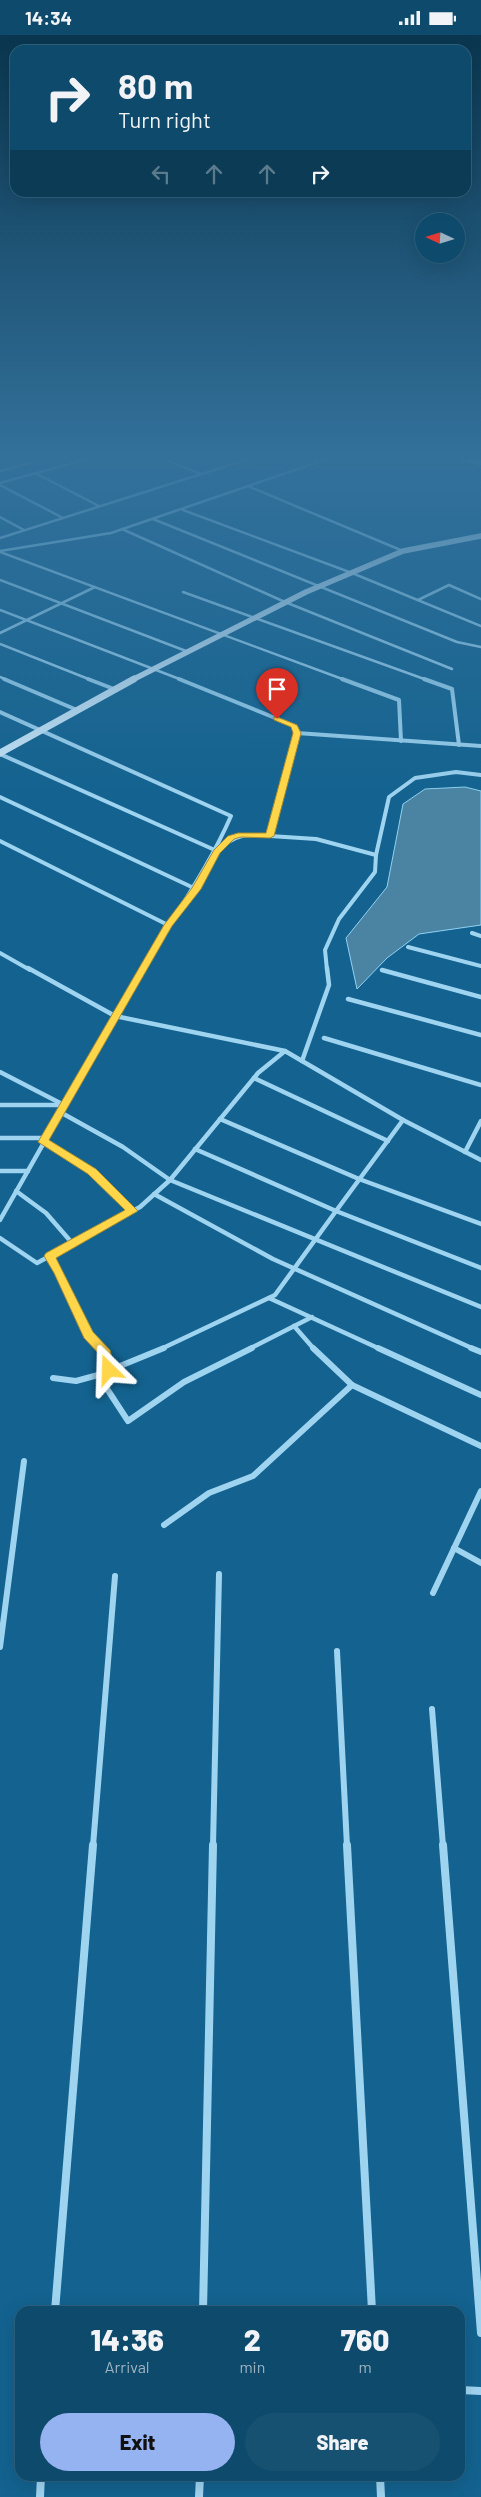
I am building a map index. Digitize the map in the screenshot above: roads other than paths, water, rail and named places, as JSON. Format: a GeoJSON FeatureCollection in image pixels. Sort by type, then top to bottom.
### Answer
{"type":"FeatureCollection","features":[{"type":"Feature","properties":{"kind":"street"},"geometry":{"type":"LineString","coordinates":[[57,573],[398,699],[401,741]]}},
{"type":"Feature","properties":{"kind":"street"},"geometry":{"type":"LineString","coordinates":[[220,573],[285,602],[452,669]]}},
{"type":"Feature","properties":{"kind":"street"},"geometry":{"type":"LineString","coordinates":[[285,573],[457,642],[481,647]]}},
{"type":"Feature","properties":{"kind":"street"},"geometry":{"type":"LineString","coordinates":[[0,753],[186,651],[285,602],[352,573],[481,626]]}},
{"type":"Feature","properties":{"kind":"street"},"geometry":{"type":"LineString","coordinates":[[0,580],[186,651]]}},
{"type":"Feature","properties":{"kind":"street"},"geometry":{"type":"LineString","coordinates":[[418,600],[448,585],[481,599]]}},
{"type":"Feature","properties":{"kind":"street"},"geometry":{"type":"LineString","coordinates":[[0,633],[95,587]]}},
{"type":"Feature","properties":{"kind":"street"},"geometry":{"type":"LineString","coordinates":[[183,592],[452,689],[459,745]]}},
{"type":"Feature","properties":{"kind":"street"},"geometry":{"type":"LineString","coordinates":[[0,610],[153,668],[294,726],[297,733],[270,836]]}},
{"type":"Feature","properties":{"kind":"street"},"geometry":{"type":"LineString","coordinates":[[0,644],[114,689]]}},
{"type":"Feature","properties":{"kind":"street"},"geometry":{"type":"LineString","coordinates":[[0,677],[77,710]]}},
{"type":"Feature","properties":{"kind":"street"},"geometry":{"type":"LineString","coordinates":[[0,712],[231,816],[217,851],[196,889],[168,925],[0,1220]]}},
{"type":"Feature","properties":{"kind":"street"},"geometry":{"type":"LineString","coordinates":[[297,733],[481,747]]}},
{"type":"Feature","properties":{"kind":"street"},"geometry":{"type":"LineString","coordinates":[[0,753],[217,851]]}},
{"type":"Feature","properties":{"kind":"street"},"geometry":{"type":"LineString","coordinates":[[302,1061],[329,985],[325,950],[339,919],[375,872],[376,855],[389,797],[415,778],[456,772],[481,775]]}},
{"type":"Feature","properties":{"kind":"street"},"geometry":{"type":"LineString","coordinates":[[0,797],[196,889]]}},
{"type":"Feature","properties":{"kind":"street"},"geometry":{"type":"LineString","coordinates":[[217,851],[231,838],[241,834],[316,839],[376,855]]}},
{"type":"Feature","properties":{"kind":"street"},"geometry":{"type":"LineString","coordinates":[[0,841],[168,925]]}},
{"type":"Feature","properties":{"kind":"street"},"geometry":{"type":"LineString","coordinates":[[472,933],[481,936]]}},
{"type":"Feature","properties":{"kind":"street"},"geometry":{"type":"LineString","coordinates":[[408,947],[481,966]]}},
{"type":"Feature","properties":{"kind":"street"},"geometry":{"type":"LineString","coordinates":[[0,953],[116,1016],[285,1051],[403,1120],[481,1160]]}},
{"type":"Feature","properties":{"kind":"street"},"geometry":{"type":"LineString","coordinates":[[382,970],[481,997]]}},
{"type":"Feature","properties":{"kind":"street"},"geometry":{"type":"LineString","coordinates":[[348,999],[481,1035]]}},
{"type":"Feature","properties":{"kind":"street"},"geometry":{"type":"LineString","coordinates":[[324,1038],[481,1085]]}},
{"type":"Feature","properties":{"kind":"street"},"geometry":{"type":"LineString","coordinates":[[0,1238],[37,1263],[133,1211],[170,1180],[254,1078],[285,1051]]}},
{"type":"Feature","properties":{"kind":"street"},"geometry":{"type":"LineString","coordinates":[[0,1072],[64,1105]]}},
{"type":"Feature","properties":{"kind":"street"},"geometry":{"type":"LineString","coordinates":[[0,1076],[8,1076]]}},
{"type":"Feature","properties":{"kind":"street"},"geometry":{"type":"LineString","coordinates":[[254,1078],[388,1141]]}},
{"type":"Feature","properties":{"kind":"street"},"geometry":{"type":"LineString","coordinates":[[0,1105],[64,1105]]}},
{"type":"Feature","properties":{"kind":"street"},"geometry":{"type":"LineString","coordinates":[[60,1112],[123,1147],[170,1180],[481,1307]]}},
{"type":"Feature","properties":{"kind":"street"},"geometry":{"type":"LineString","coordinates":[[220,1119],[359,1179],[481,1224]]}},
{"type":"Feature","properties":{"kind":"street"},"geometry":{"type":"LineString","coordinates":[[54,1378],[76,1381],[98,1375],[166,1347],[275,1295],[403,1120]]}},
{"type":"Feature","properties":{"kind":"street"},"geometry":{"type":"LineString","coordinates":[[465,1152],[481,1121]]}},
{"type":"Feature","properties":{"kind":"street"},"geometry":{"type":"LineString","coordinates":[[0,1138],[44,1140],[92,1171],[133,1211]]}},
{"type":"Feature","properties":{"kind":"street"},"geometry":{"type":"LineString","coordinates":[[195,1149],[336,1211],[481,1268]]}},
{"type":"Feature","properties":{"kind":"street"},"geometry":{"type":"LineString","coordinates":[[0,1171],[28,1171]]}},
{"type":"Feature","properties":{"kind":"street"},"geometry":{"type":"LineString","coordinates":[[16,1191],[46,1213],[73,1243]]}},
{"type":"Feature","properties":{"kind":"street"},"geometry":{"type":"LineString","coordinates":[[154,1194],[201,1223],[293,1269],[481,1351]]}},
{"type":"Feature","properties":{"kind":"street"},"geometry":{"type":"LineString","coordinates":[[0,1205],[8,1205]]}},
{"type":"Feature","properties":{"kind":"street"},"geometry":{"type":"LineString","coordinates":[[50,1256],[59,1271],[88,1335],[105,1353],[109,1370]]}},
{"type":"Feature","properties":{"kind":"street"},"geometry":{"type":"LineString","coordinates":[[268,1298],[481,1395]]}},
{"type":"Feature","properties":{"kind":"street"},"geometry":{"type":"LineString","coordinates":[[98,1375],[128,1421],[184,1381],[312,1317]]}},
{"type":"Feature","properties":{"kind":"street"},"geometry":{"type":"LineString","coordinates":[[294,1326],[318,1355],[352,1385],[481,1446]]}},
{"type":"Feature","properties":{"kind":"street"},"geometry":{"type":"LineString","coordinates":[[164,1525],[209,1493],[253,1477],[352,1385]]}},
{"type":"Feature","properties":{"kind":"street"},"geometry":{"type":"LineString","coordinates":[[0,1647],[24,1461]]}},
{"type":"Feature","properties":{"kind":"street"},"geometry":{"type":"LineString","coordinates":[[433,1593],[481,1491]]}},
{"type":"Feature","properties":{"kind":"street"},"geometry":{"type":"LineString","coordinates":[[454,1549],[481,1563]]}},
{"type":"Feature","properties":{"kind":"street"},"geometry":{"type":"LineString","coordinates":[[203,2306],[219,1574]]}},
{"type":"Feature","properties":{"kind":"street"},"geometry":{"type":"LineString","coordinates":[[55,2306],[116,1576]]}},
{"type":"Feature","properties":{"kind":"street"},"geometry":{"type":"LineString","coordinates":[[337,1651],[372,2306]]}},
{"type":"Feature","properties":{"kind":"street"},"geometry":{"type":"LineString","coordinates":[[432,1709],[481,2333]]}},
{"type":"Feature","properties":{"kind":"street"},"geometry":{"type":"LineString","coordinates":[[465,2390],[481,2391]]}},
{"type":"Feature","properties":{"kind":"street"},"geometry":{"type":"LineString","coordinates":[[40,2497],[41,2481]]}},
{"type":"Feature","properties":{"kind":"street"},"geometry":{"type":"LineString","coordinates":[[199,2497],[200,2481]]}},
{"type":"Feature","properties":{"kind":"street"},"geometry":{"type":"LineString","coordinates":[[380,2481],[381,2497]]}},
{"type":"Feature","properties":{"kind":"water"},"geometry":{"type":"Polygon","coordinates":[[[465,787],[481,791],[481,925],[419,934],[387,958],[357,989],[346,938],[387,887],[403,804],[425,789],[465,787]]]}}]}
